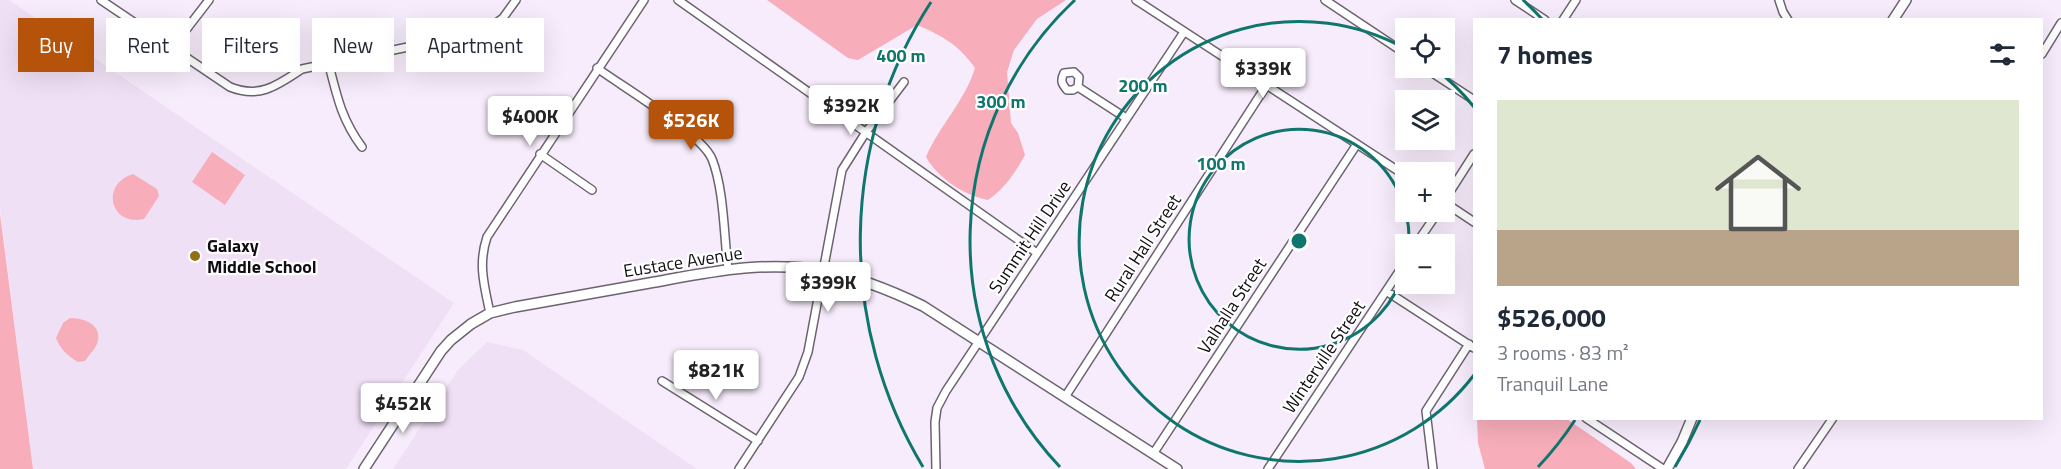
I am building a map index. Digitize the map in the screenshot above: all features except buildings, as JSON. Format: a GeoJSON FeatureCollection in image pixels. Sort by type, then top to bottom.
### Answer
{"type":"FeatureCollection","features":[{"type":"Feature","properties":{"kind":"street"},"geometry":{"type":"LineString","coordinates":[[101,0],[128,18]]}},
{"type":"Feature","properties":{"kind":"street"},"geometry":{"type":"LineString","coordinates":[[190,25],[209,0]]}},
{"type":"Feature","properties":{"kind":"street"},"geometry":{"type":"LineString","coordinates":[[394,51],[485,31],[503,18],[516,0]]}},
{"type":"Feature","properties":{"kind":"street"},"geometry":{"type":"LineString","coordinates":[[490,313],[482,274],[481,254],[487,237],[644,0]]}},
{"type":"Feature","properties":{"kind":"street"},"geometry":{"type":"LineString","coordinates":[[678,0],[1037,253]]}},
{"type":"Feature","properties":{"kind":"street"},"geometry":{"type":"LineString","coordinates":[[1136,0],[1395,169]]}},
{"type":"Feature","properties":{"kind":"street"},"geometry":{"type":"LineString","coordinates":[[1325,0],[1395,47]]}},
{"type":"Feature","properties":{"kind":"street"},"geometry":{"type":"LineString","coordinates":[[1515,0],[1542,18]]}},
{"type":"Feature","properties":{"kind":"street"},"geometry":{"type":"LineString","coordinates":[[1564,18],[1576,0]]}},
{"type":"Feature","properties":{"kind":"street"},"geometry":{"type":"LineString","coordinates":[[1779,0],[1787,18]]}},
{"type":"Feature","properties":{"kind":"street"},"geometry":{"type":"LineString","coordinates":[[1894,18],[1906,0]]}},
{"type":"Feature","properties":{"kind":"street"},"geometry":{"type":"LineString","coordinates":[[2043,52],[2061,23]]}},
{"type":"Feature","properties":{"kind":"street","name":"Summit Hill Drive"},"geometry":{"type":"LineString","coordinates":[[936,469],[934,422],[937,408],[1184,32]]}},
{"type":"Feature","properties":{"kind":"street"},"geometry":{"type":"LineString","coordinates":[[190,60],[230,87],[245,92],[267,90],[302,69],[312,68]]}},
{"type":"Feature","properties":{"kind":"street"},"geometry":{"type":"LineString","coordinates":[[597,68],[687,131],[703,145],[711,157],[717,175],[728,269]]}},
{"type":"Feature","properties":{"kind":"street"},"geometry":{"type":"LineString","coordinates":[[331,72],[339,107],[347,127],[362,147]]}},
{"type":"Feature","properties":{"kind":"street"},"geometry":{"type":"LineString","coordinates":[[1440,78],[1473,99]]}},
{"type":"Feature","properties":{"kind":"street"},"geometry":{"type":"LineString","coordinates":[[739,469],[799,377],[808,352],[842,170],[866,132],[904,82]]}},
{"type":"Feature","properties":{"kind":"street","name":"Rural Hall Street"},"geometry":{"type":"LineString","coordinates":[[1065,397],[1266,86]]}},
{"type":"Feature","properties":{"kind":"street"},"geometry":{"type":"LineString","coordinates":[[1078,87],[1126,118]]}},
{"type":"Feature","properties":{"kind":"street","name":"Valhalla Street"},"geometry":{"type":"LineString","coordinates":[[1153,454],[1357,144]]}},
{"type":"Feature","properties":{"kind":"street"},"geometry":{"type":"LineString","coordinates":[[540,154],[592,190]]}},
{"type":"Feature","properties":{"kind":"street"},"geometry":{"type":"LineString","coordinates":[[1455,184],[1473,156]]}},
{"type":"Feature","properties":{"kind":"street"},"geometry":{"type":"LineString","coordinates":[[1455,209],[1473,221]]}},
{"type":"Feature","properties":{"kind":"street","name":"Eustace Avenue"},"geometry":{"type":"LineString","coordinates":[[364,469],[441,351],[471,324],[490,313],[728,269],[779,266],[823,271],[898,294],[979,341],[1177,469]]}},
{"type":"Feature","properties":{"kind":"street","name":"Winterville Street"},"geometry":{"type":"LineString","coordinates":[[1268,469],[1395,278]]}},
{"type":"Feature","properties":{"kind":"street"},"geometry":{"type":"LineString","coordinates":[[1386,291],[1472,346],[1426,411],[1433,469]]}},
{"type":"Feature","properties":{"kind":"street"},"geometry":{"type":"LineString","coordinates":[[662,381],[758,441]]}},
{"type":"Feature","properties":{"kind":"street"},"geometry":{"type":"LineString","coordinates":[[1589,420],[1665,469],[1682,442],[1691,420]]}},
{"type":"Feature","properties":{"kind":"street"},"geometry":{"type":"LineString","coordinates":[[1798,469],[1832,420]]}},
{"type":"Feature","properties":{"kind":"shaded area","name":"Galaxy Middle School"},"geometry":{"type":"Polygon","coordinates":[[[0,0],[9,0],[35,18],[18,18],[18,72],[94,72],[94,58],[106,66],[106,72],[115,72],[454,303],[346,469],[33,469],[0,208],[0,0]]]}},
{"type":"Feature","properties":{"kind":"shaded area"},"geometry":{"type":"Polygon","coordinates":[[[767,0],[1066,0],[1037,19],[1014,50],[1007,72],[1011,123],[1018,133],[1025,155],[1005,185],[988,200],[970,195],[945,179],[926,157],[965,91],[975,68],[950,42],[917,25],[858,60],[848,58],[767,0]]]}},
{"type":"Feature","properties":{"kind":"shaded area"},"geometry":{"type":"Polygon","coordinates":[[[212,152],[245,175],[225,205],[192,182],[212,152]]]}},
{"type":"Feature","properties":{"kind":"shaded area"},"geometry":{"type":"Polygon","coordinates":[[[133,174],[157,189],[159,196],[144,219],[132,220],[123,217],[113,203],[116,186],[133,174]]]}},
{"type":"Feature","properties":{"kind":"shaded area"},"geometry":{"type":"Polygon","coordinates":[[[0,214],[33,469],[0,469],[0,214]]]}},
{"type":"Feature","properties":{"kind":"shaded area"},"geometry":{"type":"Polygon","coordinates":[[[70,318],[85,320],[97,329],[95,349],[85,361],[78,362],[71,357],[62,349],[56,338],[63,323],[70,318]]]}},
{"type":"Feature","properties":{"kind":"shaded area"},"geometry":{"type":"Polygon","coordinates":[[[487,342],[523,350],[697,469],[393,469],[458,370],[487,342]]]}},
{"type":"Feature","properties":{"kind":"shaded area"},"geometry":{"type":"Polygon","coordinates":[[[1477,420],[1568,420],[1631,463],[1636,469],[1485,469],[1478,443],[1477,420]]]}},
{"type":"Feature","properties":{"kind":"place","name":"Galaxy Middle School"},"geometry":{"type":"Point","coordinates":[195,256]}}]}
